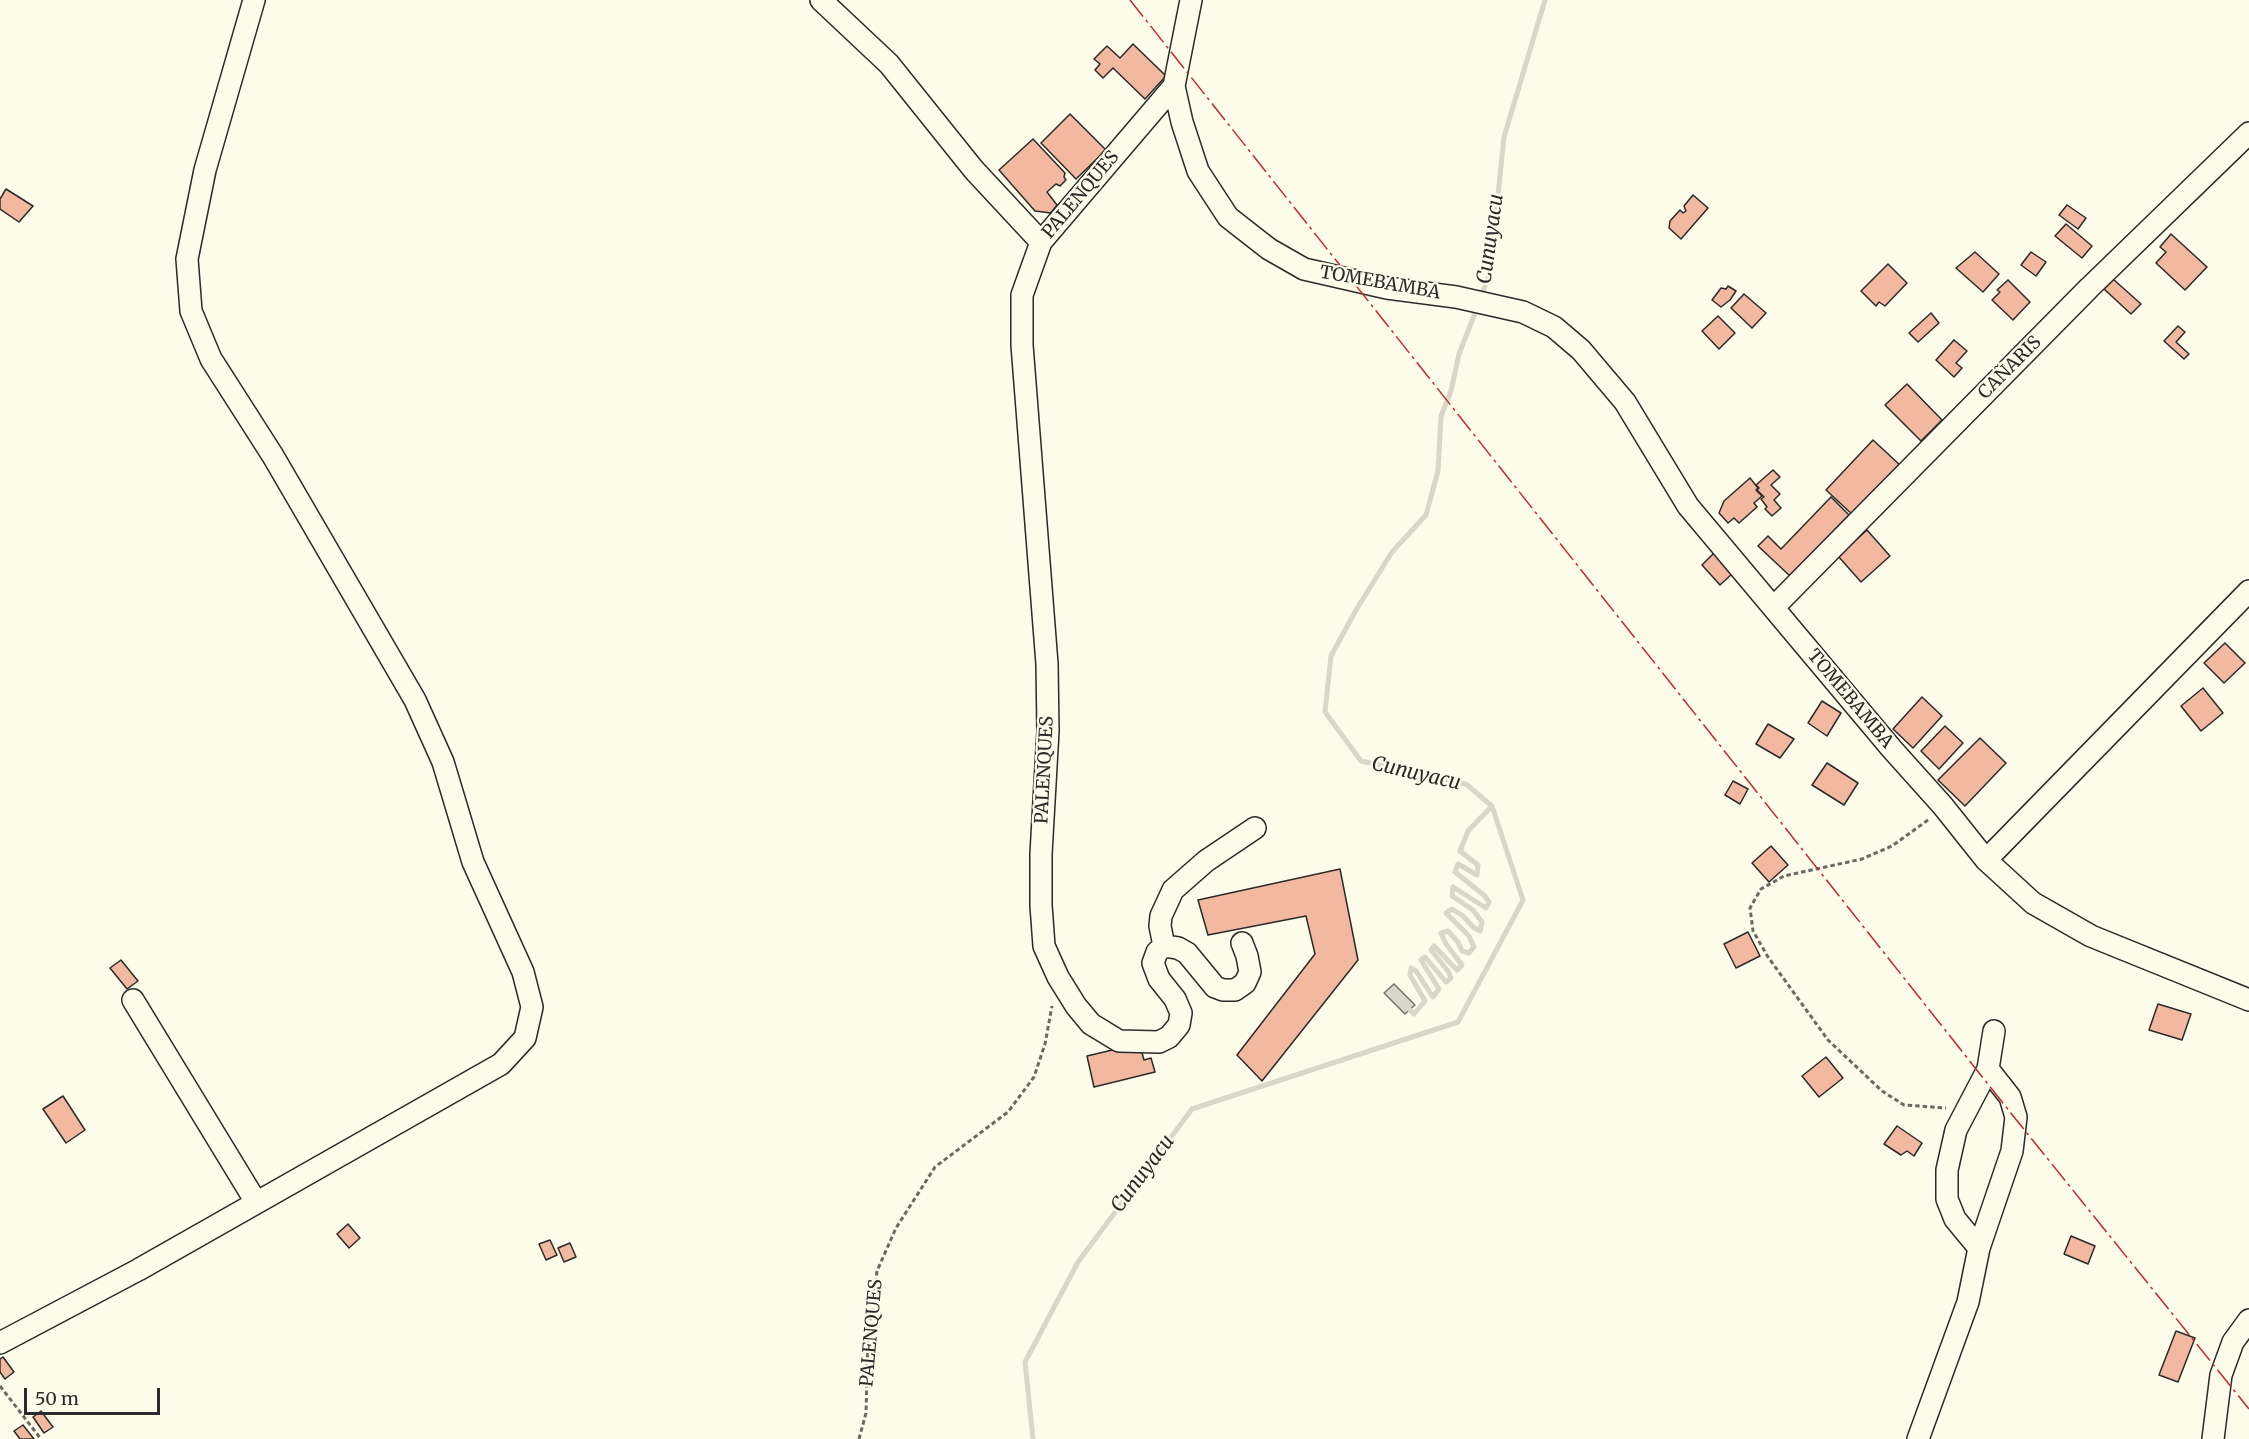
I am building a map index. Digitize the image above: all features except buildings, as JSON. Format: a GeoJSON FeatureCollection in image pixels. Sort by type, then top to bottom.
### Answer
{"type":"FeatureCollection","features":[{"type":"Feature","properties":{"kind":"street"},"geometry":{"type":"LineString","coordinates":[[0,1343],[138,1270],[501,1064],[525,1038],[532,1007],[523,972],[473,862],[443,762],[416,700],[273,456],[211,359],[191,311],[188,259],[205,170],[254,0]]}},
{"type":"Feature","properties":{"kind":"street"},"geometry":{"type":"LineString","coordinates":[[821,0],[889,64],[974,170],[1041,242]]}},
{"type":"Feature","properties":{"kind":"street","name":"TOMEBAMBA"},"geometry":{"type":"LineString","coordinates":[[1191,0],[1174,86],[1182,122],[1198,171],[1228,217],[1269,249],[1304,269],[1387,288],[1456,297],[1523,312],[1554,327],[1581,350],[1625,402],[1688,506],[1891,748],[1943,806],[1986,860],[2033,903],[2091,936],[2249,1000]]}},
{"type":"Feature","properties":{"kind":"street","name":"PALENQUES"},"geometry":{"type":"LineString","coordinates":[[1058,977],[1044,946],[1041,905],[1041,854],[1048,731],[1047,664],[1022,345],[1022,295],[1041,242],[1174,86]]}},
{"type":"Feature","properties":{"kind":"street","name":"CAÑARIS"},"geometry":{"type":"LineString","coordinates":[[1774,607],[2089,288],[2249,133]]}},
{"type":"Feature","properties":{"kind":"street"},"geometry":{"type":"LineString","coordinates":[[1986,860],[2249,591]]}},
{"type":"Feature","properties":{"kind":"street"},"geometry":{"type":"LineString","coordinates":[[1164,946],[1160,926],[1161,916],[1173,890],[1206,861],[1255,828]]}},
{"type":"Feature","properties":{"kind":"street"},"geometry":{"type":"LineString","coordinates":[[1058,977],[1090,1024],[1119,1041],[1159,1042],[1169,1037],[1179,1025],[1181,1013],[1175,999],[1159,979],[1153,963],[1156,952],[1164,946],[1178,948],[1186,952],[1215,987],[1235,990],[1245,983],[1250,972],[1242,944]]}},
{"type":"Feature","properties":{"kind":"street"},"geometry":{"type":"LineString","coordinates":[[133,1000],[256,1202]]}},
{"type":"Feature","properties":{"kind":"street"},"geometry":{"type":"LineString","coordinates":[[1979,1248],[1955,1219],[1947,1199],[1947,1170],[1956,1130],[1988,1069],[1994,1031]]}},
{"type":"Feature","properties":{"kind":"street"},"geometry":{"type":"LineString","coordinates":[[1918,1439],[1968,1302],[1979,1248],[2012,1151],[2016,1117],[2010,1096],[1988,1069]]}},
{"type":"Feature","properties":{"kind":"street"},"geometry":{"type":"LineString","coordinates":[[2213,1439],[2221,1375],[2233,1341],[2249,1320]]}},
{"type":"Feature","properties":{"kind":"path"},"geometry":{"type":"LineString","coordinates":[[1943,806],[1918,829],[1892,846],[1862,859],[1784,876],[1761,889],[1750,908],[1753,931],[1780,975],[1810,1017],[1828,1040],[1882,1091],[1904,1105],[1966,1110]]}},
{"type":"Feature","properties":{"kind":"path","name":"PALENQUES"},"geometry":{"type":"LineString","coordinates":[[859,1439],[866,1413],[868,1338],[877,1271],[896,1228],[935,1167],[1008,1112],[1034,1077],[1045,1044],[1058,977]]}},
{"type":"Feature","properties":{"kind":"path"},"geometry":{"type":"LineString","coordinates":[[0,1386],[41,1439]]}},
{"type":"Feature","properties":{"kind":"shaded area"},"geometry":{"type":"Polygon","coordinates":[[[1394,984],[1415,1005],[1405,1014],[1384,993],[1394,984]]]}},
{"type":"Feature","properties":{"kind":"waterway","name":"Cunuyacu"},"geometry":{"type":"LineString","coordinates":[[1481,296],[1490,273],[1504,137],[1545,0]]}},
{"type":"Feature","properties":{"kind":"waterway","name":"Cunuyacu"},"geometry":{"type":"LineString","coordinates":[[1033,1439],[1025,1362],[1078,1262],[1192,1109],[1458,1022],[1523,900],[1492,806],[1466,784],[1361,761],[1325,712],[1331,656],[1392,552],[1426,515],[1438,471],[1441,416],[1451,391],[1459,354],[1477,308]]}},
{"type":"Feature","properties":{"kind":"waterway"},"geometry":{"type":"LineString","coordinates":[[1410,1010],[1414,1014],[1425,1001],[1410,975],[1411,968],[1416,971],[1433,997],[1439,989],[1421,960],[1425,957],[1446,982],[1451,978],[1431,950],[1434,946],[1457,970],[1462,965],[1446,944],[1441,933],[1448,931],[1458,942],[1462,951],[1469,953],[1474,947],[1469,936],[1446,913],[1452,909],[1480,931],[1482,922],[1473,910],[1452,896],[1453,887],[1486,908],[1489,902],[1485,896],[1455,872],[1458,864],[1477,875],[1478,865],[1460,851],[1468,831],[1492,806]]}},
{"type":"Feature","properties":{"kind":"power"},"geometry":{"type":"LineString","coordinates":[[1130,0],[2014,1117],[2249,1409]]}}]}
